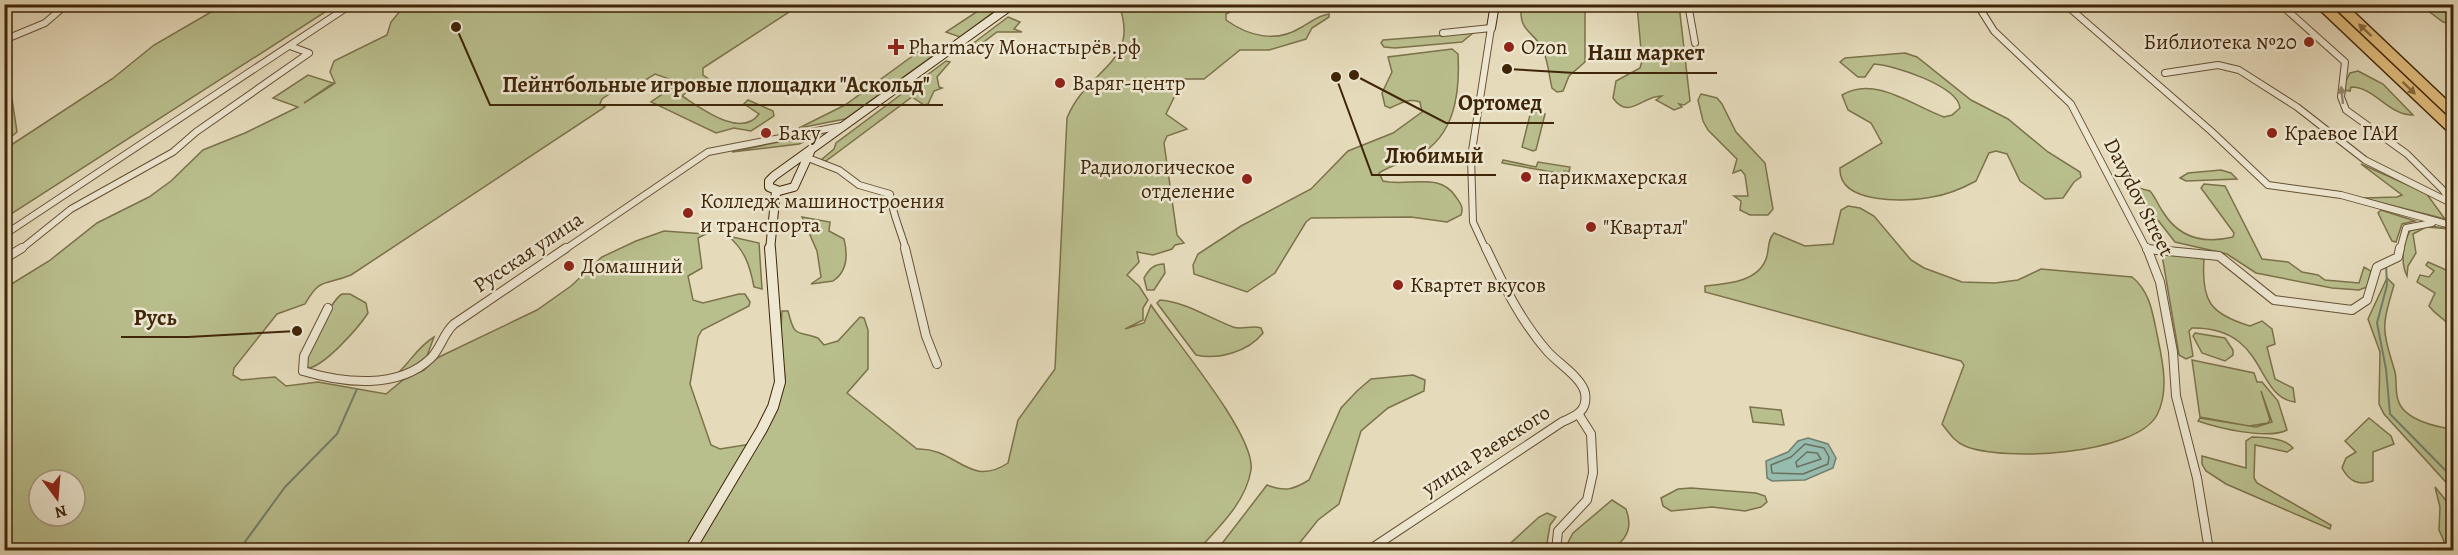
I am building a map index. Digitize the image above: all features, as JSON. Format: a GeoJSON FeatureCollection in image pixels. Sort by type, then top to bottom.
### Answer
{"type":"FeatureCollection","features":[{"type":"Feature","properties":{"kind":"highway"},"geometry":{"type":"LineString","coordinates":[[2321,4],[2454,130]]}},
{"type":"Feature","properties":{"kind":"highway"},"geometry":{"type":"LineString","coordinates":[[2338,4],[2454,114]]}},
{"type":"Feature","properties":{"kind":"main road"},"geometry":{"type":"LineString","coordinates":[[809,155],[797,185],[791,189],[776,191],[768,184],[771,179],[809,155],[1013,4]]}},
{"type":"Feature","properties":{"kind":"main road"},"geometry":{"type":"LineString","coordinates":[[1491,28],[1495,4]]}},
{"type":"Feature","properties":{"kind":"main road"},"geometry":{"type":"LineString","coordinates":[[690,550],[762,429],[773,407],[780,382],[770,243],[776,191]]}},
{"type":"Feature","properties":{"kind":"street"},"geometry":{"type":"LineString","coordinates":[[4,40],[45,23],[67,4]]}},
{"type":"Feature","properties":{"kind":"street"},"geometry":{"type":"LineString","coordinates":[[4,235],[352,4]]}},
{"type":"Feature","properties":{"kind":"street"},"geometry":{"type":"LineString","coordinates":[[1688,4],[1695,43]]}},
{"type":"Feature","properties":{"kind":"street","name":"Davydov Street"},"geometry":{"type":"LineString","coordinates":[[1977,4],[1994,31],[2071,104],[2147,249],[2160,282],[2173,352],[2176,396],[2197,478],[2209,550]]}},
{"type":"Feature","properties":{"kind":"street"},"geometry":{"type":"LineString","coordinates":[[2065,4],[2211,131],[2268,185],[2275,188],[2341,195],[2454,226]]}},
{"type":"Feature","properties":{"kind":"street"},"geometry":{"type":"LineString","coordinates":[[2280,4],[2345,62],[2347,68],[2340,88],[2342,104],[2350,115],[2401,148],[2443,190],[2447,201]]}},
{"type":"Feature","properties":{"kind":"street"},"geometry":{"type":"LineString","coordinates":[[1443,33],[1491,28]]}},
{"type":"Feature","properties":{"kind":"street","name":"улица Раевского"},"geometry":{"type":"LineString","coordinates":[[1370,550],[1552,428],[1579,415],[1584,409],[1585,394],[1566,368],[1548,352],[1516,311],[1473,222],[1470,206],[1471,153],[1491,28]]}},
{"type":"Feature","properties":{"kind":"street"},"geometry":{"type":"LineString","coordinates":[[4,259],[28,245],[71,209],[173,152],[196,132],[309,53],[290,46]]}},
{"type":"Feature","properties":{"kind":"street"},"geometry":{"type":"LineString","coordinates":[[2165,73],[2218,65],[2239,70],[2298,108],[2365,160],[2454,206]]}},
{"type":"Feature","properties":{"kind":"street","name":"Русская улица"},"geometry":{"type":"LineString","coordinates":[[328,308],[304,356],[303,371],[364,381],[409,375],[433,357],[440,338],[454,324],[708,152],[848,124]]}},
{"type":"Feature","properties":{"kind":"street"},"geometry":{"type":"LineString","coordinates":[[809,155],[839,170],[859,185],[890,194],[892,210],[900,226],[926,336],[937,364]]}},
{"type":"Feature","properties":{"kind":"street"},"geometry":{"type":"LineString","coordinates":[[2443,190],[2454,191]]}},
{"type":"Feature","properties":{"kind":"street"},"geometry":{"type":"LineString","coordinates":[[2147,249],[2219,256],[2274,300],[2352,310],[2367,300],[2374,272],[2378,267],[2398,257],[2406,228],[2437,223]]}},
{"type":"Feature","properties":{"kind":"street"},"geometry":{"type":"LineString","coordinates":[[1556,550],[1558,531],[1587,500],[1593,473],[1591,434],[1579,415]]}},
{"type":"Feature","properties":{"kind":"green space"},"geometry":{"type":"Polygon","coordinates":[[[223,5],[336,5],[5,218],[5,149],[112,79],[154,45],[223,5]]]}},
{"type":"Feature","properties":{"kind":"green space"},"geometry":{"type":"Polygon","coordinates":[[[405,5],[800,5],[703,68],[703,75],[712,81],[675,81],[655,74],[626,92],[611,93],[602,99],[600,104],[605,107],[351,275],[320,285],[305,304],[277,314],[234,368],[233,375],[241,380],[275,377],[286,386],[318,382],[386,394],[403,380],[424,370],[437,358],[537,310],[571,286],[602,257],[664,231],[706,234],[698,238],[702,268],[688,276],[693,300],[703,303],[745,294],[750,302],[749,306],[702,330],[698,337],[690,384],[711,445],[720,449],[751,444],[778,404],[785,377],[780,344],[782,311],[788,311],[797,332],[818,338],[824,345],[838,341],[860,317],[864,318],[868,330],[868,369],[847,393],[917,449],[931,450],[983,472],[994,470],[1008,463],[1018,420],[1055,369],[1067,118],[1076,101],[1109,65],[1123,41],[1124,25],[1119,5],[1244,5],[1226,14],[1226,20],[1243,30],[1262,36],[1291,33],[1329,14],[1329,17],[1312,28],[1306,39],[1269,50],[1240,50],[1204,79],[1183,79],[1166,114],[1187,129],[1167,136],[1164,143],[1177,235],[1184,243],[1153,255],[1137,252],[1139,262],[1127,275],[1139,286],[1148,300],[1143,308],[1143,320],[1125,329],[1144,323],[1151,305],[1211,386],[1240,434],[1249,454],[1251,470],[1244,493],[1223,523],[1198,550],[5,550],[4,455],[8,450],[4,445],[5,288],[49,261],[97,223],[149,197],[171,181],[203,150],[245,133],[298,107],[273,98],[308,75],[333,83],[304,103],[331,86],[335,83],[330,72],[334,61],[387,35],[391,22],[405,5]]]}},
{"type":"Feature","properties":{"kind":"green space"},"geometry":{"type":"Polygon","coordinates":[[[987,5],[1003,5],[960,37],[946,32],[987,5]]]}},
{"type":"Feature","properties":{"kind":"green space"},"geometry":{"type":"Polygon","coordinates":[[[1521,5],[1585,5],[1585,62],[1569,76],[1563,91],[1557,92],[1552,88],[1545,54],[1539,43],[1524,26],[1521,5]]]}},
{"type":"Feature","properties":{"kind":"green space"},"geometry":{"type":"Polygon","coordinates":[[[1637,5],[1679,5],[1690,101],[1684,105],[1679,104],[1682,107],[1674,110],[1656,100],[1662,96],[1631,107],[1619,104],[1613,98],[1616,81],[1640,68],[1642,61],[1637,5]]]}},
{"type":"Feature","properties":{"kind":"green space"},"geometry":{"type":"Polygon","coordinates":[[[2404,5],[2441,5],[2453,13],[2453,24],[2443,22],[2428,11],[2404,5]]]}},
{"type":"Feature","properties":{"kind":"green space"},"geometry":{"type":"Polygon","coordinates":[[[1008,17],[1020,22],[1014,29],[1022,32],[997,32],[977,47],[963,51],[1008,17]]]}},
{"type":"Feature","properties":{"kind":"green space"},"geometry":{"type":"Polygon","coordinates":[[[1473,33],[1462,42],[1395,48],[1384,47],[1381,43],[1383,40],[1473,33]]]}},
{"type":"Feature","properties":{"kind":"green space"},"geometry":{"type":"Polygon","coordinates":[[[1452,49],[1458,54],[1458,83],[1448,125],[1430,147],[1417,156],[1379,173],[1383,181],[1434,182],[1442,185],[1450,190],[1460,203],[1461,215],[1447,222],[1411,217],[1311,218],[1306,222],[1275,273],[1247,292],[1194,274],[1193,265],[1198,254],[1241,226],[1311,189],[1348,151],[1393,133],[1422,112],[1420,102],[1415,101],[1404,102],[1390,108],[1385,106],[1382,93],[1392,72],[1388,57],[1452,49]]]}},
{"type":"Feature","properties":{"kind":"green space"},"geometry":{"type":"Polygon","coordinates":[[[918,52],[931,57],[845,119],[799,128],[845,105],[918,52]]]}},
{"type":"Feature","properties":{"kind":"green space"},"geometry":{"type":"Polygon","coordinates":[[[1905,53],[1917,57],[1971,100],[2008,119],[2048,152],[2080,172],[2081,177],[2074,182],[2063,198],[2045,199],[2020,181],[2007,154],[1996,151],[1989,153],[1976,181],[1943,195],[1921,199],[1892,200],[1862,195],[1850,189],[1842,180],[1840,168],[1882,143],[1871,123],[1848,110],[1842,95],[1868,88],[1881,90],[1944,117],[1952,115],[1960,108],[1957,100],[1949,92],[1924,78],[1896,68],[1874,64],[1865,77],[1858,77],[1840,62],[1845,58],[1905,53]]]}},
{"type":"Feature","properties":{"kind":"green space"},"geometry":{"type":"Polygon","coordinates":[[[946,61],[950,62],[937,77],[939,87],[942,88],[934,91],[928,104],[924,105],[912,97],[826,161],[821,160],[834,149],[836,143],[946,61]]]}},
{"type":"Feature","properties":{"kind":"green space"},"geometry":{"type":"Polygon","coordinates":[[[2358,71],[2383,84],[2413,115],[2396,111],[2360,88],[2351,87],[2350,91],[2345,90],[2343,86],[2350,73],[2358,71]]]}},
{"type":"Feature","properties":{"kind":"green space"},"geometry":{"type":"Polygon","coordinates":[[[677,87],[687,92],[682,96],[721,119],[742,123],[751,121],[759,114],[744,104],[748,100],[773,111],[774,116],[751,131],[734,128],[716,133],[651,102],[677,87]]]}},
{"type":"Feature","properties":{"kind":"green space"},"geometry":{"type":"Polygon","coordinates":[[[1701,94],[1717,98],[1736,132],[1765,163],[1773,209],[1768,215],[1750,215],[1740,210],[1741,201],[1734,196],[1748,196],[1745,175],[1741,170],[1733,173],[1737,159],[1708,130],[1703,121],[1698,100],[1701,94]]]}},
{"type":"Feature","properties":{"kind":"green space"},"geometry":{"type":"Polygon","coordinates":[[[12,99],[17,132],[5,142],[5,103],[12,99]]]}},
{"type":"Feature","properties":{"kind":"green space"},"geometry":{"type":"Polygon","coordinates":[[[1531,111],[1545,114],[1536,150],[1533,151],[1522,147],[1531,111]]]}},
{"type":"Feature","properties":{"kind":"green space"},"geometry":{"type":"Polygon","coordinates":[[[825,132],[799,144],[732,152],[825,132]]]}},
{"type":"Feature","properties":{"kind":"green space"},"geometry":{"type":"Polygon","coordinates":[[[1503,160],[1536,167],[1538,162],[1570,167],[1569,172],[1564,171],[1563,174],[1502,163],[1503,160]]]}},
{"type":"Feature","properties":{"kind":"green space"},"geometry":{"type":"Polygon","coordinates":[[[2361,164],[2426,193],[2445,219],[2363,198],[2402,195],[2361,164]]]}},
{"type":"Feature","properties":{"kind":"green space"},"geometry":{"type":"Polygon","coordinates":[[[2221,170],[2231,173],[2237,179],[2186,181],[2180,178],[2188,173],[2221,170]]]}},
{"type":"Feature","properties":{"kind":"green space"},"geometry":{"type":"Polygon","coordinates":[[[2204,184],[2225,186],[2262,259],[2288,262],[2302,272],[2318,275],[2325,280],[2359,283],[2364,267],[2371,271],[2367,287],[2359,290],[2332,288],[2256,273],[2227,254],[2175,242],[2136,192],[2139,188],[2150,191],[2169,221],[2193,237],[2212,240],[2233,237],[2234,233],[2201,188],[2204,184]]]}},
{"type":"Feature","properties":{"kind":"green space"},"geometry":{"type":"Polygon","coordinates":[[[1848,206],[1860,208],[1874,216],[1911,260],[1924,268],[1962,282],[1995,283],[2018,280],[2041,269],[2132,277],[2143,290],[2150,305],[2162,358],[2164,387],[2157,415],[2144,428],[2123,439],[2097,447],[2037,454],[1983,451],[1961,444],[1942,424],[1964,365],[1961,361],[1705,292],[1705,286],[1742,280],[1757,271],[1763,265],[1774,233],[1805,246],[1833,244],[1841,210],[1848,206]]]}},
{"type":"Feature","properties":{"kind":"green space"},"geometry":{"type":"Polygon","coordinates":[[[2381,210],[2415,221],[2402,224],[2396,242],[2392,241],[2378,213],[2381,210]]]}},
{"type":"Feature","properties":{"kind":"green space"},"geometry":{"type":"Polygon","coordinates":[[[802,217],[830,222],[829,231],[844,239],[846,262],[842,272],[833,281],[811,284],[821,277],[817,251],[802,217]]]}},
{"type":"Feature","properties":{"kind":"green space"},"geometry":{"type":"Polygon","coordinates":[[[2423,225],[2451,229],[2426,227],[2413,234],[2416,253],[2408,266],[2407,276],[2403,258],[2406,240],[2411,229],[2423,225]]]}},
{"type":"Feature","properties":{"kind":"green space"},"geometry":{"type":"Polygon","coordinates":[[[728,236],[759,243],[762,289],[754,287],[746,259],[739,247],[728,236]]]}},
{"type":"Feature","properties":{"kind":"green space"},"geometry":{"type":"Polygon","coordinates":[[[2165,253],[2204,259],[2204,286],[2211,304],[2217,311],[2250,326],[2262,321],[2272,329],[2275,344],[2267,347],[2275,379],[2293,388],[2295,402],[2282,397],[2272,388],[2257,363],[2234,338],[2217,331],[2192,328],[2189,331],[2193,356],[2186,359],[2179,355],[2162,255],[2165,253]]]}},
{"type":"Feature","properties":{"kind":"green space"},"geometry":{"type":"Polygon","coordinates":[[[2428,262],[2453,273],[2453,346],[2445,320],[2429,306],[2435,293],[2417,282],[2420,275],[2429,277],[2434,271],[2426,265],[2428,262]]]}},
{"type":"Feature","properties":{"kind":"green space"},"geometry":{"type":"Polygon","coordinates":[[[1164,264],[1165,273],[1154,290],[1147,290],[1144,278],[1155,266],[1164,264]]]}},
{"type":"Feature","properties":{"kind":"green space"},"geometry":{"type":"Polygon","coordinates":[[[2387,278],[2394,285],[2385,328],[2395,372],[2398,400],[2407,413],[2421,421],[2453,429],[2453,490],[2384,414],[2379,404],[2380,352],[2368,319],[2387,278]]]}},
{"type":"Feature","properties":{"kind":"green space"},"geometry":{"type":"Polygon","coordinates":[[[342,294],[350,294],[366,303],[368,313],[332,354],[308,368],[309,353],[318,330],[331,307],[342,294]]]}},
{"type":"Feature","properties":{"kind":"green space"},"geometry":{"type":"Polygon","coordinates":[[[1160,300],[1188,307],[1233,327],[1261,328],[1263,333],[1257,340],[1232,353],[1214,356],[1196,355],[1157,303],[1160,300]]]}},
{"type":"Feature","properties":{"kind":"green space"},"geometry":{"type":"Polygon","coordinates":[[[2195,333],[2225,338],[2233,350],[2233,355],[2225,361],[2202,353],[2193,336],[2195,333]]]}},
{"type":"Feature","properties":{"kind":"green space"},"geometry":{"type":"Polygon","coordinates":[[[434,337],[427,356],[407,372],[400,371],[420,349],[434,337]]]}},
{"type":"Feature","properties":{"kind":"green space"},"geometry":{"type":"Polygon","coordinates":[[[2192,360],[2254,373],[2257,382],[2262,382],[2278,401],[2287,430],[2279,433],[2256,433],[2230,430],[2198,421],[2200,418],[2244,425],[2200,417],[2192,360]],[[2261,391],[2270,420],[2268,423],[2249,426],[2256,427],[2272,422],[2261,391]]]}},
{"type":"Feature","properties":{"kind":"green space"},"geometry":{"type":"Polygon","coordinates":[[[1413,375],[1425,380],[1424,391],[1388,408],[1361,431],[1339,504],[1318,520],[1294,550],[1217,550],[1267,485],[1278,489],[1288,489],[1309,480],[1341,408],[1357,391],[1371,379],[1413,375]]]}},
{"type":"Feature","properties":{"kind":"green space"},"geometry":{"type":"Polygon","coordinates":[[[1750,407],[1781,410],[1784,425],[1753,422],[1750,407]]]}},
{"type":"Feature","properties":{"kind":"green space"},"geometry":{"type":"Polygon","coordinates":[[[2369,418],[2391,436],[2394,444],[2373,452],[2373,481],[2358,483],[2351,479],[2342,468],[2346,458],[2356,452],[2345,441],[2369,418]]]}},
{"type":"Feature","properties":{"kind":"green space"},"geometry":{"type":"Polygon","coordinates":[[[2252,437],[2280,440],[2293,448],[2287,452],[2255,445],[2254,478],[2257,483],[2331,525],[2330,529],[2226,484],[2206,471],[2202,464],[2202,456],[2246,468],[2246,441],[2252,437]]]}},
{"type":"Feature","properties":{"kind":"green space"},"geometry":{"type":"Polygon","coordinates":[[[2435,487],[2453,509],[2453,550],[2441,550],[2444,541],[2439,530],[2440,507],[2435,487]]]}},
{"type":"Feature","properties":{"kind":"green space"},"geometry":{"type":"Polygon","coordinates":[[[1678,489],[1756,493],[1765,496],[1767,502],[1761,507],[1745,511],[1712,507],[1671,511],[1663,506],[1661,498],[1678,489]]]}},
{"type":"Feature","properties":{"kind":"green space"},"geometry":{"type":"Polygon","coordinates":[[[1612,500],[1626,509],[1629,522],[1624,538],[1609,550],[1564,550],[1573,533],[1612,500]]]}},
{"type":"Feature","properties":{"kind":"green space"},"geometry":{"type":"Polygon","coordinates":[[[1547,513],[1556,517],[1550,525],[1546,550],[1503,550],[1539,517],[1547,513]]]}},
{"type":"Feature","properties":{"kind":"water"},"geometry":{"type":"Polygon","coordinates":[[[1808,438],[1828,444],[1836,458],[1833,468],[1805,480],[1772,481],[1767,478],[1766,461],[1788,452],[1798,441],[1808,438]]]}},
{"type":"Feature","properties":{"kind":"waterway"},"geometry":{"type":"LineString","coordinates":[[2386,264],[2387,285],[2377,323],[2386,369],[2390,414],[2454,479]]}},
{"type":"Feature","properties":{"kind":"waterway"},"geometry":{"type":"LineString","coordinates":[[239,550],[285,487],[337,434],[357,389]]}},
{"type":"Feature","properties":{"kind":"place","name":"Пейнтбольные игровые площадки \"Аскольд\""},"geometry":{"type":"Point","coordinates":[456,27]}},
{"type":"Feature","properties":{"kind":"place","name":"Библиотека №20"},"geometry":{"type":"Point","coordinates":[2309,42]}},
{"type":"Feature","properties":{"kind":"place","name":"Pharmacy Монастырёв.рф"},"geometry":{"type":"Point","coordinates":[896,47]}},
{"type":"Feature","properties":{"kind":"place","name":"Ozon"},"geometry":{"type":"Point","coordinates":[1509,47]}},
{"type":"Feature","properties":{"kind":"place","name":"Наш маркет"},"geometry":{"type":"Point","coordinates":[1507,69]}},
{"type":"Feature","properties":{"kind":"place","name":"Ортомед"},"geometry":{"type":"Point","coordinates":[1354,75]}},
{"type":"Feature","properties":{"kind":"place","name":"Любимый"},"geometry":{"type":"Point","coordinates":[1336,77]}},
{"type":"Feature","properties":{"kind":"place","name":"Варяг-центр"},"geometry":{"type":"Point","coordinates":[1060,83]}},
{"type":"Feature","properties":{"kind":"place","name":"Баку"},"geometry":{"type":"Point","coordinates":[766,133]}},
{"type":"Feature","properties":{"kind":"place","name":"Краевое ГАИ"},"geometry":{"type":"Point","coordinates":[2272,133]}},
{"type":"Feature","properties":{"kind":"place","name":"парикмахерская"},"geometry":{"type":"Point","coordinates":[1526,177]}},
{"type":"Feature","properties":{"kind":"place","name":"Радиологическое отделение"},"geometry":{"type":"Point","coordinates":[1247,179]}},
{"type":"Feature","properties":{"kind":"place","name":"Колледж машиностроения и транспорта"},"geometry":{"type":"Point","coordinates":[688,213]}},
{"type":"Feature","properties":{"kind":"place","name":"\"Квартал\""},"geometry":{"type":"Point","coordinates":[1591,227]}},
{"type":"Feature","properties":{"kind":"place","name":"Домашний"},"geometry":{"type":"Point","coordinates":[569,266]}},
{"type":"Feature","properties":{"kind":"place","name":"Квартет вкусов"},"geometry":{"type":"Point","coordinates":[1398,285]}},
{"type":"Feature","properties":{"kind":"place","name":"Русь"},"geometry":{"type":"Point","coordinates":[297,331]}}]}
